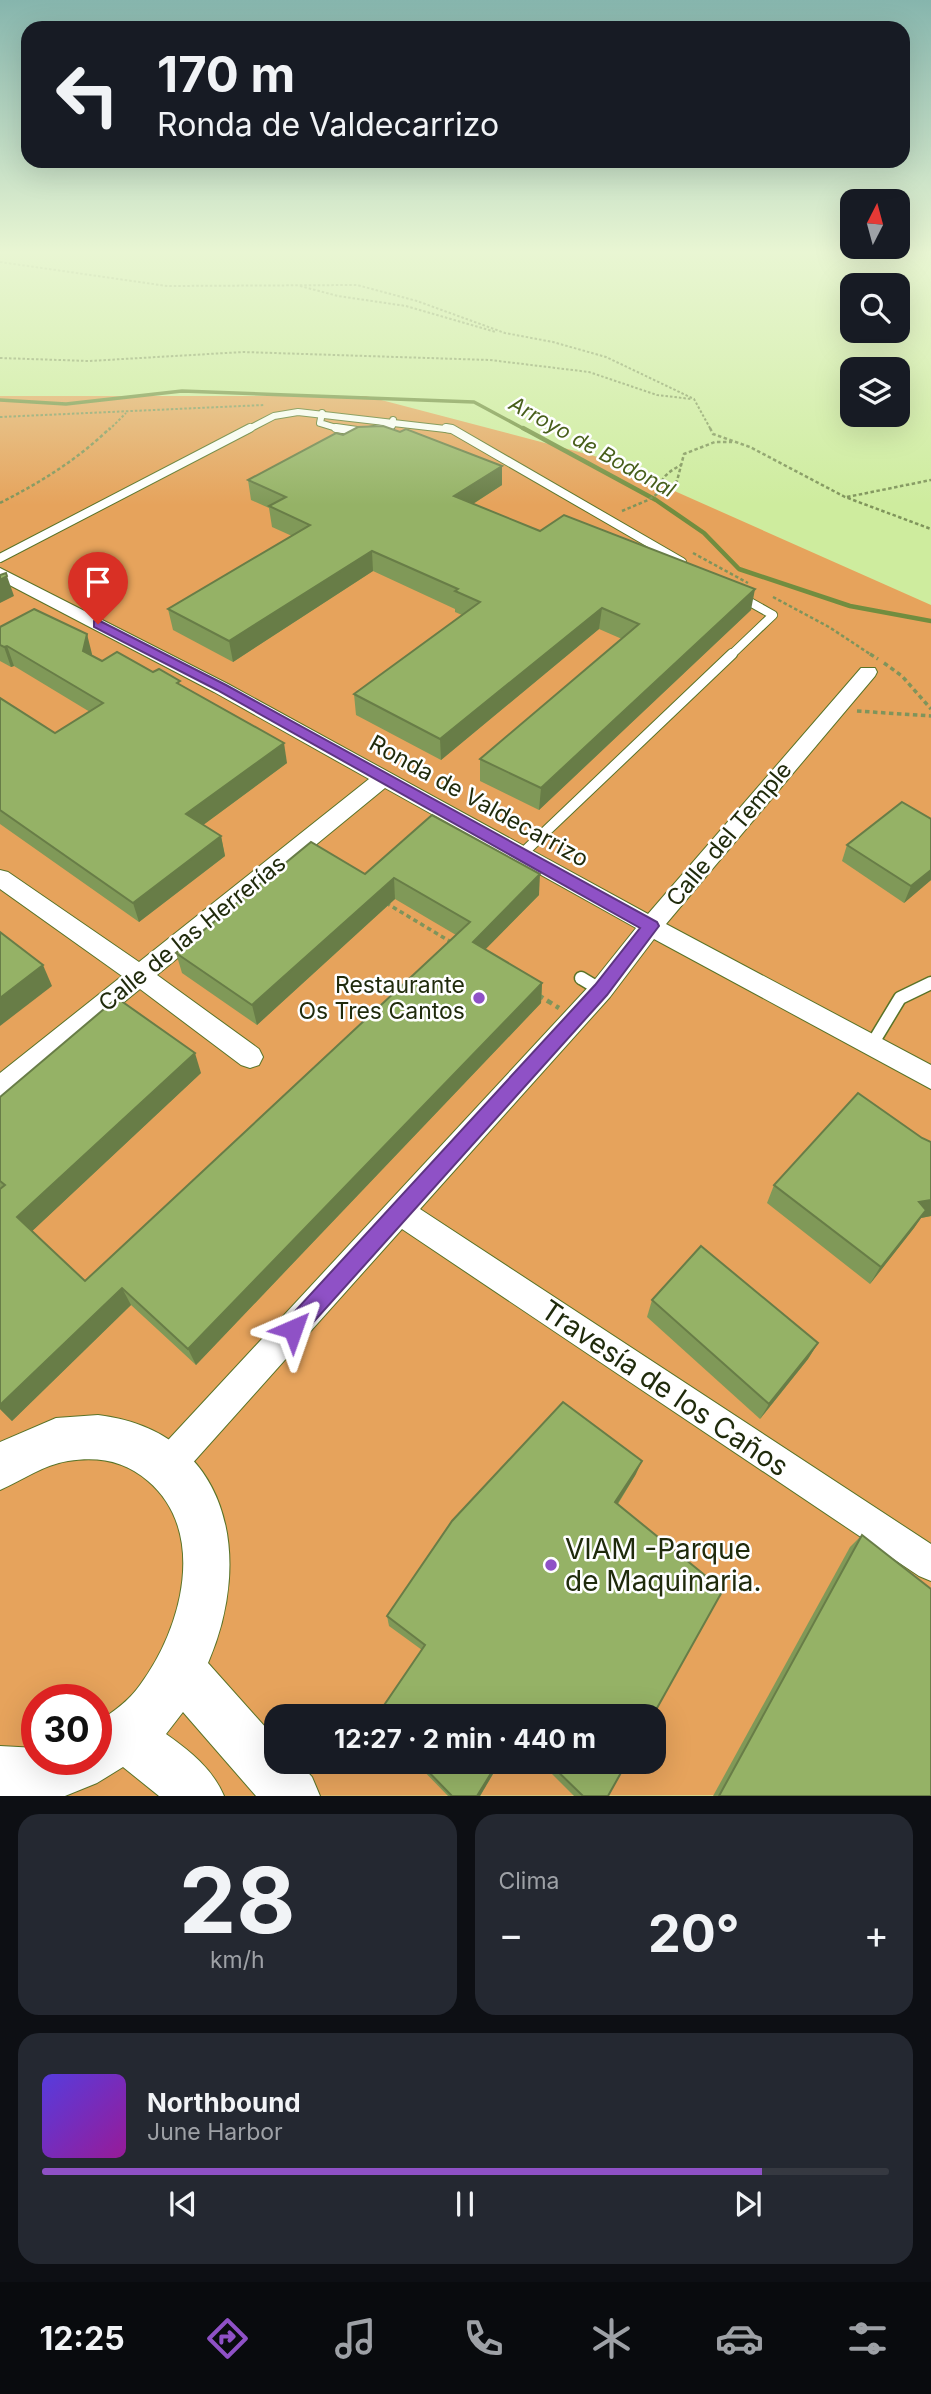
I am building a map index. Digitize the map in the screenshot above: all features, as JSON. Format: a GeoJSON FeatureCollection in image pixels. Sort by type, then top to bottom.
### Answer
{"type":"FeatureCollection","features":[{"type":"Feature","properties":{"kind":"street","name":"Ronda de Valdecarrizo"},"geometry":{"type":"LineString","coordinates":[[0,573],[222,688],[931,1078]]}},
{"type":"Feature","properties":{"kind":"street","name":"Calle del Temple"},"geometry":{"type":"LineString","coordinates":[[169,1464],[576,1018],[591,984],[651,926],[838,707],[871,664]]}},
{"type":"Feature","properties":{"kind":"street","name":"Calle de las Herrerías"},"geometry":{"type":"LineString","coordinates":[[0,1088],[384,778]]}},
{"type":"Feature","properties":{"kind":"street"},"geometry":{"type":"LineString","coordinates":[[0,877],[250,1057]]}},
{"type":"Feature","properties":{"kind":"street","name":"Travesía de los Caños"},"geometry":{"type":"LineString","coordinates":[[400,1212],[931,1564]]}},
{"type":"Feature","properties":{"kind":"street"},"geometry":{"type":"LineString","coordinates":[[0,1467],[42,1445],[89,1435],[132,1442],[169,1464],[196,1503],[209,1553],[204,1611],[181,1670],[156,1706],[112,1743]]}},
{"type":"Feature","properties":{"kind":"street"},"geometry":{"type":"LineString","coordinates":[[181,1670],[293,1796]]}},
{"type":"Feature","properties":{"kind":"street"},"geometry":{"type":"LineString","coordinates":[[112,1752],[169,1768],[197,1796]]}},
{"type":"Feature","properties":{"kind":"street"},"geometry":{"type":"LineString","coordinates":[[0,1773],[18,1777],[30,1775]]}},
{"type":"Feature","properties":{"kind":"lane"},"geometry":{"type":"LineString","coordinates":[[0,558],[274,416],[298,412],[393,420],[452,429],[691,568]]}},
{"type":"Feature","properties":{"kind":"lane"},"geometry":{"type":"LineString","coordinates":[[322,413],[320,423],[345,433],[378,431],[392,426],[393,420]]}},
{"type":"Feature","properties":{"kind":"lane"},"geometry":{"type":"LineString","coordinates":[[523,854],[773,615],[738,595]]}},
{"type":"Feature","properties":{"kind":"lane"},"geometry":{"type":"LineString","coordinates":[[871,1046],[900,998],[931,983]]}},
{"type":"Feature","properties":{"kind":"path"},"geometry":{"type":"LineString","coordinates":[[525,337],[606,357],[694,399],[710,423],[713,433],[750,447],[845,497],[931,529]]}},
{"type":"Feature","properties":{"kind":"path"},"geometry":{"type":"LineString","coordinates":[[0,358],[89,361],[243,352],[490,360],[589,372],[657,395],[694,399]]}},
{"type":"Feature","properties":{"kind":"path"},"geometry":{"type":"LineString","coordinates":[[0,417],[272,405]]}},
{"type":"Feature","properties":{"kind":"path"},"geometry":{"type":"LineString","coordinates":[[0,503],[41,482],[84,454],[128,411]]}},
{"type":"Feature","properties":{"kind":"path"},"geometry":{"type":"LineString","coordinates":[[634,518],[622,511],[648,500],[677,481],[684,454],[696,447],[715,442],[734,442]]}},
{"type":"Feature","properties":{"kind":"path"},"geometry":{"type":"LineString","coordinates":[[660,493],[659,486],[667,473],[681,465]]}},
{"type":"Feature","properties":{"kind":"path"},"geometry":{"type":"LineString","coordinates":[[845,497],[931,480]]}},
{"type":"Feature","properties":{"kind":"path"},"geometry":{"type":"LineString","coordinates":[[694,554],[750,585]]}},
{"type":"Feature","properties":{"kind":"path"},"geometry":{"type":"LineString","coordinates":[[773,597],[829,627],[871,664],[902,676],[931,709]]}},
{"type":"Feature","properties":{"kind":"path"},"geometry":{"type":"LineString","coordinates":[[838,707],[871,713],[931,716]]}},
{"type":"Feature","properties":{"kind":"path"},"geometry":{"type":"LineString","coordinates":[[378,898],[459,947]]}},
{"type":"Feature","properties":{"kind":"path"},"geometry":{"type":"LineString","coordinates":[[529,990],[576,1018]]}},
{"type":"Feature","properties":{"kind":"shaded area"},"geometry":{"type":"Polygon","coordinates":[[[0,396],[366,396],[598,457],[931,605],[931,1795],[0,1796],[0,396]]]}},
{"type":"Feature","properties":{"kind":"building"},"geometry":{"type":"Polygon","coordinates":[[[383,426],[400,432],[406,429],[502,466],[454,496],[540,531],[564,515],[755,589],[541,788],[480,759],[639,624],[602,608],[440,739],[354,694],[480,602],[455,591],[458,589],[372,551],[229,641],[168,609],[310,525],[269,506],[286,497],[248,480],[336,433],[343,435],[358,427],[383,426]]]}},
{"type":"Feature","properties":{"kind":"building"},"geometry":{"type":"Polygon","coordinates":[[[34,609],[87,634],[83,651],[102,661],[117,652],[153,672],[159,669],[180,681],[177,683],[284,743],[186,814],[221,836],[133,903],[0,810],[0,698],[55,733],[103,703],[7,646],[0,645],[0,627],[34,609]]]}},
{"type":"Feature","properties":{"kind":"building"},"geometry":{"type":"Polygon","coordinates":[[[902,802],[931,819],[931,870],[911,886],[847,845],[902,802]]]}},
{"type":"Feature","properties":{"kind":"building"},"geometry":{"type":"Polygon","coordinates":[[[432,815],[540,874],[473,942],[542,983],[188,1349],[122,1288],[0,1405],[0,1189],[5,1185],[0,1181],[0,1097],[117,998],[195,1053],[17,1217],[85,1281],[470,922],[394,878],[252,1005],[176,953],[311,842],[365,874],[432,815]]]}},
{"type":"Feature","properties":{"kind":"building"},"geometry":{"type":"Polygon","coordinates":[[[0,932],[43,965],[0,998],[0,932]]]}},
{"type":"Feature","properties":{"kind":"building"},"geometry":{"type":"Polygon","coordinates":[[[858,1093],[931,1142],[931,1200],[919,1202],[926,1210],[881,1267],[774,1185],[858,1093]]]}},
{"type":"Feature","properties":{"kind":"building"},"geometry":{"type":"Polygon","coordinates":[[[701,1246],[818,1343],[769,1404],[652,1300],[701,1246]]]}},
{"type":"Feature","properties":{"kind":"building","name":"VIAM -Parque de Maquinaria."},"geometry":{"type":"Polygon","coordinates":[[[563,1402],[642,1461],[615,1502],[723,1590],[659,1704],[385,1704],[425,1645],[387,1616],[452,1521],[563,1402]]]}},
{"type":"Feature","properties":{"kind":"building"},"geometry":{"type":"Polygon","coordinates":[[[862,1535],[931,1589],[931,1796],[719,1796],[862,1535]]]}},
{"type":"Feature","properties":{"kind":"building"},"geometry":{"type":"Polygon","coordinates":[[[431,1774],[491,1774],[477,1796],[452,1796],[431,1774]]]}},
{"type":"Feature","properties":{"kind":"building"},"geometry":{"type":"Polygon","coordinates":[[[560,1774],[620,1774],[608,1796],[583,1796],[560,1774]]]}},
{"type":"Feature","properties":{"kind":"waterway","name":"Arroyo de Bodonal"},"geometry":{"type":"LineString","coordinates":[[0,400],[66,404],[182,391],[474,402],[526,430]]}},
{"type":"Feature","properties":{"kind":"waterway","name":"Arroyo de Bodonal"},"geometry":{"type":"LineString","coordinates":[[523,428],[656,500],[704,533],[739,569],[850,606],[931,621]]}},
{"type":"Feature","properties":{"kind":"place","name":"Restaurante Os Tres Cantos"},"geometry":{"type":"Point","coordinates":[479,998]}},
{"type":"Feature","properties":{"kind":"place","name":"VIAM -Parque de Maquinaria."},"geometry":{"type":"Point","coordinates":[551,1565]}},
{"type":"Feature","properties":{"kind":"route"},"geometry":{"type":"LineString","coordinates":[[98,624],[222,688],[651,926],[601,990],[293,1329]]}}]}
